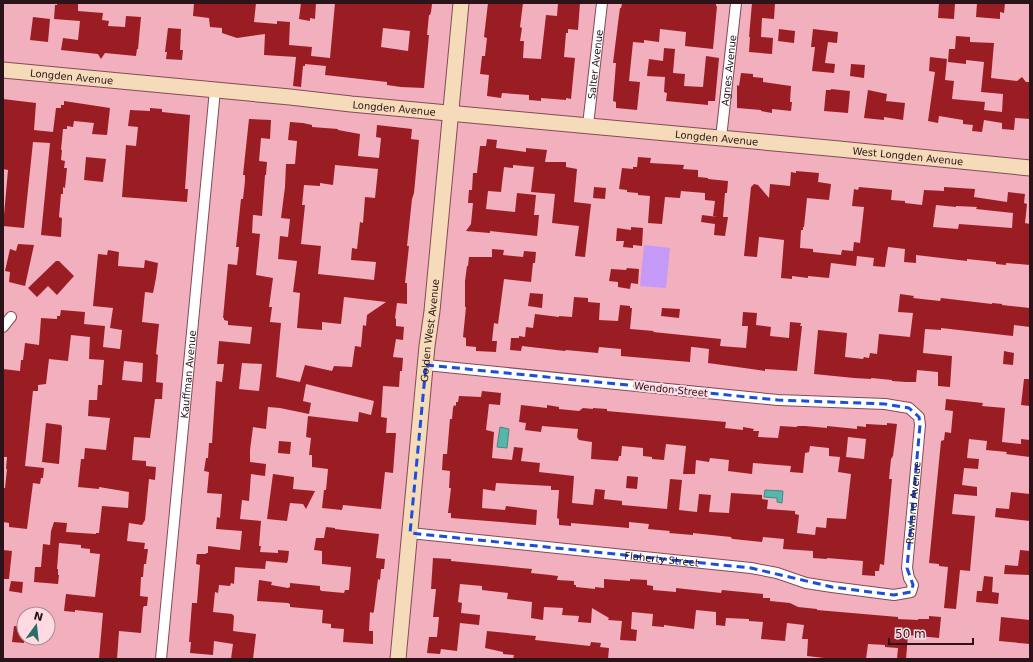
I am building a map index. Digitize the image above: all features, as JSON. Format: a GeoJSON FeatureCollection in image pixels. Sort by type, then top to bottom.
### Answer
{"type":"FeatureCollection","features":[{"type":"Feature","properties":{"kind":"street","name":"Golden West Avenue"},"geometry":{"type":"LineString","coordinates":[[398,659],[461,3]]}},
{"type":"Feature","properties":{"kind":"street","name":"Salter Avenue"},"geometry":{"type":"LineString","coordinates":[[588,125],[602,3]]}},
{"type":"Feature","properties":{"kind":"street","name":"Agnes Avenue"},"geometry":{"type":"LineString","coordinates":[[721,138],[736,3]]}},
{"type":"Feature","properties":{"kind":"street","name":"Longden Avenue"},"geometry":{"type":"LineString","coordinates":[[3,70],[785,144]]}},
{"type":"Feature","properties":{"kind":"street","name":"Kauffman Avenue"},"geometry":{"type":"LineString","coordinates":[[161,659],[215,90]]}},
{"type":"Feature","properties":{"kind":"street","name":"West Longden Avenue"},"geometry":{"type":"LineString","coordinates":[[785,144],[1030,168]]}},
{"type":"Feature","properties":{"kind":"street"},"geometry":{"type":"LineString","coordinates":[[3,327],[11,317]]}},
{"type":"Feature","properties":{"kind":"street","name":"Wendon Street"},"geometry":{"type":"LineString","coordinates":[[426,365],[778,400],[885,404],[909,408],[914,413]]}},
{"type":"Feature","properties":{"kind":"street","name":"Rowland Avenue"},"geometry":{"type":"LineString","coordinates":[[911,592],[913,585],[908,578],[907,568],[920,425],[919,417],[914,413]]}},
{"type":"Feature","properties":{"kind":"street","name":"Flaherty Street"},"geometry":{"type":"LineString","coordinates":[[410,533],[751,568],[778,574],[806,583],[832,587],[894,595],[911,592]]}},
{"type":"Feature","properties":{"kind":"highlighted area"},"geometry":{"type":"Polygon","coordinates":[[[426,365],[778,400],[885,404],[909,408],[919,417],[920,425],[907,568],[913,585],[911,592],[894,595],[832,587],[751,568],[410,533],[426,365]]]}},
{"type":"Feature","properties":{"kind":"shaded area"},"geometry":{"type":"Polygon","coordinates":[[[644,245],[670,248],[666,288],[640,286],[644,245]]]}},
{"type":"Feature","properties":{"kind":"shaded area"},"geometry":{"type":"Polygon","coordinates":[[[500,427],[509,429],[507,448],[497,447],[500,427]]]}},
{"type":"Feature","properties":{"kind":"shaded area"},"geometry":{"type":"Polygon","coordinates":[[[765,490],[783,491],[782,503],[777,502],[777,498],[764,497],[765,490]]]}},
{"type":"Feature","properties":{"kind":"building"},"geometry":{"type":"Polygon","coordinates":[[[57,3],[78,3],[78,11],[103,13],[102,20],[109,21],[108,26],[125,27],[126,16],[141,17],[136,56],[105,53],[101,59],[98,54],[61,50],[63,38],[78,40],[80,21],[54,19],[55,5],[57,5],[57,3]]]}},
{"type":"Feature","properties":{"kind":"building"},"geometry":{"type":"Polygon","coordinates":[[[194,3],[256,3],[254,22],[277,24],[277,21],[290,22],[289,45],[312,47],[311,56],[330,58],[335,3],[432,4],[429,15],[427,35],[429,35],[424,88],[401,87],[387,85],[387,82],[325,75],[326,66],[305,64],[305,66],[303,66],[301,87],[293,86],[296,57],[264,55],[265,34],[237,38],[222,33],[222,28],[210,27],[209,18],[193,16],[194,3]],[[383,28],[381,47],[408,51],[410,31],[383,28]]]}},
{"type":"Feature","properties":{"kind":"building"},"geometry":{"type":"Polygon","coordinates":[[[301,3],[316,3],[315,19],[310,18],[310,21],[299,19],[301,3]]]}},
{"type":"Feature","properties":{"kind":"building"},"geometry":{"type":"Polygon","coordinates":[[[488,3],[523,3],[520,41],[524,41],[523,58],[541,59],[546,15],[557,16],[558,3],[580,3],[578,30],[568,29],[568,33],[566,33],[564,57],[575,58],[571,99],[541,98],[541,101],[529,100],[529,95],[502,93],[501,98],[487,96],[489,75],[480,74],[482,56],[485,56],[487,38],[484,37],[488,3]]]}},
{"type":"Feature","properties":{"kind":"building"},"geometry":{"type":"Polygon","coordinates":[[[624,3],[716,3],[717,6],[713,49],[685,46],[686,32],[660,29],[659,42],[644,40],[644,43],[633,42],[629,81],[640,82],[637,110],[616,108],[616,102],[613,101],[616,63],[613,63],[620,8],[624,3]]]}},
{"type":"Feature","properties":{"kind":"building"},"geometry":{"type":"Polygon","coordinates":[[[752,3],[775,3],[774,19],[762,18],[761,37],[773,38],[772,54],[749,52],[752,3]]]}},
{"type":"Feature","properties":{"kind":"building"},"geometry":{"type":"Polygon","coordinates":[[[939,3],[955,3],[954,19],[938,18],[939,3]]]}},
{"type":"Feature","properties":{"kind":"building"},"geometry":{"type":"Polygon","coordinates":[[[977,3],[1005,3],[1004,13],[1000,12],[1000,19],[976,17],[977,3]]]}},
{"type":"Feature","properties":{"kind":"building"},"geometry":{"type":"Polygon","coordinates":[[[33,17],[50,19],[48,42],[30,40],[33,17]]]}},
{"type":"Feature","properties":{"kind":"building"},"geometry":{"type":"Polygon","coordinates":[[[168,28],[181,29],[180,50],[183,50],[182,60],[166,59],[167,52],[165,52],[168,28]]]}},
{"type":"Feature","properties":{"kind":"building"},"geometry":{"type":"Polygon","coordinates":[[[779,29],[795,31],[794,43],[778,41],[779,29]]]}},
{"type":"Feature","properties":{"kind":"building"},"geometry":{"type":"Polygon","coordinates":[[[813,29],[838,32],[837,43],[828,42],[825,63],[835,64],[834,73],[812,71],[815,47],[811,47],[813,29]]]}},
{"type":"Feature","properties":{"kind":"building"},"geometry":{"type":"Polygon","coordinates":[[[956,36],[970,37],[970,42],[994,43],[991,78],[1017,81],[1022,77],[1026,82],[1030,82],[1030,119],[1015,118],[1014,130],[1002,129],[1002,123],[984,120],[982,132],[972,131],[973,125],[963,124],[963,120],[939,116],[938,123],[928,121],[935,72],[929,71],[930,57],[947,59],[945,80],[954,81],[952,99],[985,102],[984,110],[1002,112],[1003,94],[981,92],[984,62],[966,60],[966,64],[948,62],[949,49],[955,49],[956,36]]]}},
{"type":"Feature","properties":{"kind":"building"},"geometry":{"type":"Polygon","coordinates":[[[664,48],[675,49],[673,73],[685,74],[684,86],[703,87],[706,56],[719,58],[715,101],[708,101],[708,105],[666,101],[667,93],[664,92],[665,77],[647,76],[649,59],[663,61],[664,48]]]}},
{"type":"Feature","properties":{"kind":"building"},"geometry":{"type":"Polygon","coordinates":[[[851,64],[865,65],[864,78],[850,76],[851,64]]]}},
{"type":"Feature","properties":{"kind":"building"},"geometry":{"type":"Polygon","coordinates":[[[741,73],[753,74],[753,77],[763,78],[763,82],[791,86],[791,111],[772,109],[772,113],[761,110],[737,108],[737,85],[739,86],[741,73]]]}},
{"type":"Feature","properties":{"kind":"building"},"geometry":{"type":"Polygon","coordinates":[[[831,89],[850,91],[848,113],[824,111],[826,90],[831,89]]]}},
{"type":"Feature","properties":{"kind":"building"},"geometry":{"type":"Polygon","coordinates":[[[868,90],[887,94],[886,101],[905,103],[903,120],[884,117],[884,120],[864,118],[868,90]]]}},
{"type":"Feature","properties":{"kind":"building"},"geometry":{"type":"Polygon","coordinates":[[[3,99],[36,103],[34,130],[53,132],[56,108],[61,108],[61,105],[64,105],[64,101],[110,108],[107,135],[92,134],[94,123],[74,121],[73,127],[67,126],[67,129],[63,129],[61,160],[65,161],[64,168],[67,168],[65,188],[63,187],[63,194],[61,194],[59,217],[62,218],[61,237],[41,235],[50,143],[33,142],[24,228],[3,226],[8,170],[3,169],[3,99]]]}},
{"type":"Feature","properties":{"kind":"building"},"geometry":{"type":"Polygon","coordinates":[[[150,108],[162,109],[162,112],[190,115],[185,189],[188,189],[187,202],[122,197],[126,145],[136,146],[138,127],[128,126],[130,110],[150,111],[150,108]]]}},
{"type":"Feature","properties":{"kind":"building"},"geometry":{"type":"Polygon","coordinates":[[[249,119],[271,120],[270,139],[261,138],[259,161],[267,162],[262,216],[253,215],[252,233],[260,234],[256,275],[273,278],[269,307],[272,307],[270,322],[281,323],[276,377],[300,382],[305,365],[332,371],[334,366],[352,367],[355,346],[361,347],[363,325],[366,326],[367,315],[386,302],[344,297],[341,324],[322,322],[322,330],[297,328],[300,293],[293,292],[297,261],[278,259],[280,236],[288,237],[290,219],[281,218],[286,164],[295,164],[297,141],[288,140],[290,122],[312,125],[312,127],[338,129],[360,134],[358,156],[379,158],[381,138],[376,137],[377,125],[412,129],[411,139],[419,140],[407,246],[409,246],[405,283],[407,283],[407,304],[397,303],[395,318],[396,326],[404,327],[403,340],[396,339],[393,357],[403,358],[402,371],[400,371],[399,387],[383,386],[381,417],[387,418],[386,433],[396,433],[393,473],[385,472],[381,509],[343,505],[342,510],[322,508],[324,490],[326,490],[328,469],[312,467],[312,455],[309,455],[311,438],[306,437],[308,416],[358,422],[359,412],[371,415],[374,401],[306,384],[303,401],[311,403],[309,414],[268,407],[266,429],[253,427],[250,450],[250,462],[266,464],[265,476],[251,474],[249,501],[242,500],[240,519],[261,521],[260,552],[278,553],[278,550],[289,551],[288,560],[287,563],[266,561],[265,569],[235,567],[234,584],[231,583],[230,586],[219,585],[218,593],[215,592],[213,612],[232,614],[234,616],[233,631],[256,634],[253,659],[231,659],[233,644],[214,641],[213,655],[190,653],[191,642],[189,642],[192,603],[197,603],[200,565],[196,564],[197,554],[208,553],[208,546],[240,550],[242,531],[216,529],[217,517],[220,518],[222,494],[207,493],[209,472],[204,471],[206,458],[208,458],[209,443],[212,443],[216,381],[222,382],[224,364],[217,364],[219,341],[250,344],[252,327],[228,325],[228,321],[224,320],[223,318],[228,264],[237,265],[239,247],[236,247],[241,199],[243,199],[245,181],[245,175],[243,175],[249,119]],[[335,165],[333,185],[320,183],[320,186],[304,185],[302,205],[305,205],[301,244],[321,246],[318,274],[374,280],[376,262],[351,260],[352,248],[357,249],[360,222],[363,223],[365,197],[375,198],[378,169],[335,165]],[[242,363],[239,389],[259,391],[262,364],[242,363]]]}},
{"type":"Feature","properties":{"kind":"building"},"geometry":{"type":"Polygon","coordinates":[[[487,139],[497,140],[496,148],[526,152],[526,148],[547,150],[545,162],[566,162],[566,167],[577,169],[574,202],[591,204],[585,257],[575,256],[579,226],[552,223],[555,194],[531,192],[534,167],[513,165],[513,168],[504,167],[501,192],[488,191],[486,209],[515,212],[517,193],[536,195],[534,215],[539,215],[537,236],[490,231],[490,233],[466,231],[471,224],[473,203],[468,203],[469,190],[472,190],[473,173],[477,173],[480,146],[486,146],[487,139]]]}},
{"type":"Feature","properties":{"kind":"building"},"geometry":{"type":"Polygon","coordinates":[[[86,157],[106,159],[103,182],[84,180],[86,157]]]}},
{"type":"Feature","properties":{"kind":"building"},"geometry":{"type":"Polygon","coordinates":[[[638,157],[651,158],[650,163],[684,165],[683,169],[698,170],[698,177],[728,181],[727,193],[725,193],[723,217],[728,217],[725,236],[714,235],[715,224],[701,222],[702,215],[718,217],[713,216],[715,201],[705,200],[705,193],[681,191],[680,198],[665,197],[662,224],[648,223],[650,196],[638,195],[638,193],[627,192],[627,190],[619,189],[622,168],[633,169],[633,167],[637,167],[638,157]]]}},
{"type":"Feature","properties":{"kind":"building"},"geometry":{"type":"Polygon","coordinates":[[[796,171],[819,173],[818,182],[831,184],[829,200],[807,198],[804,227],[803,230],[801,230],[800,248],[813,249],[813,252],[841,255],[842,250],[853,251],[854,242],[860,243],[864,207],[852,206],[854,189],[858,190],[859,187],[892,190],[891,200],[905,201],[905,203],[922,205],[924,190],[944,191],[944,187],[975,189],[974,197],[1007,202],[1008,192],[1025,194],[1024,203],[1027,204],[1025,223],[1030,224],[1030,265],[1006,263],[1006,265],[996,264],[996,262],[967,259],[967,261],[916,255],[916,263],[904,262],[905,249],[888,247],[885,267],[873,266],[874,258],[857,256],[856,266],[831,263],[829,278],[792,276],[792,279],[781,278],[784,240],[759,237],[757,257],[744,256],[751,187],[754,184],[758,185],[769,198],[770,184],[790,186],[791,172],[796,173],[796,171]],[[936,205],[933,227],[958,229],[959,224],[1012,228],[1013,213],[976,209],[977,207],[936,205]]]}},
{"type":"Feature","properties":{"kind":"building"},"geometry":{"type":"Polygon","coordinates":[[[594,187],[606,188],[605,199],[593,198],[594,187]]]}},
{"type":"Feature","properties":{"kind":"building"},"geometry":{"type":"Polygon","coordinates":[[[631,227],[643,228],[642,246],[633,245],[633,248],[623,247],[624,241],[616,241],[617,228],[631,230],[631,227]]]}},
{"type":"Feature","properties":{"kind":"building"},"geometry":{"type":"Polygon","coordinates":[[[18,244],[34,245],[25,286],[9,282],[10,272],[5,271],[10,249],[16,251],[18,244]]]}},
{"type":"Feature","properties":{"kind":"building"},"geometry":{"type":"Polygon","coordinates":[[[492,249],[504,250],[503,255],[523,257],[524,251],[536,252],[535,263],[533,263],[531,282],[504,279],[498,324],[494,323],[492,341],[497,341],[496,352],[476,351],[476,347],[466,346],[466,338],[463,337],[466,307],[465,281],[467,266],[469,257],[492,257],[492,249]]]}},
{"type":"Feature","properties":{"kind":"building"},"geometry":{"type":"Polygon","coordinates":[[[108,250],[119,252],[118,266],[144,268],[145,260],[158,263],[153,293],[145,292],[142,322],[159,324],[156,354],[158,355],[156,382],[163,383],[162,399],[155,399],[150,438],[134,437],[132,460],[146,461],[146,466],[156,467],[155,480],[149,479],[145,520],[142,525],[129,523],[127,541],[145,543],[144,549],[148,549],[146,564],[144,564],[143,577],[141,577],[140,596],[148,597],[147,606],[144,606],[143,608],[141,633],[119,631],[117,659],[99,659],[103,613],[75,610],[75,612],[64,611],[66,594],[95,597],[100,554],[90,553],[90,549],[81,548],[81,545],[59,543],[57,569],[59,575],[58,584],[34,582],[35,567],[41,567],[43,544],[50,545],[51,531],[54,522],[67,523],[66,532],[96,534],[99,533],[102,506],[128,508],[129,492],[99,487],[99,489],[78,487],[81,459],[84,459],[85,448],[106,450],[110,418],[88,416],[89,400],[97,400],[98,385],[102,385],[104,360],[89,359],[90,337],[71,335],[68,361],[49,359],[46,384],[38,385],[38,391],[33,391],[25,466],[44,468],[43,478],[41,478],[40,484],[33,483],[27,529],[9,527],[9,523],[3,522],[3,488],[5,488],[7,457],[3,457],[3,369],[20,371],[25,343],[39,345],[41,318],[57,319],[57,316],[60,316],[61,310],[85,312],[84,324],[105,326],[103,347],[120,349],[122,330],[110,328],[113,308],[93,306],[98,254],[107,255],[108,250]],[[124,361],[122,380],[142,382],[143,363],[124,361]]]}},
{"type":"Feature","properties":{"kind":"building"},"geometry":{"type":"Polygon","coordinates":[[[56,261],[59,261],[74,276],[57,295],[48,286],[37,297],[28,288],[56,261]]]}},
{"type":"Feature","properties":{"kind":"building"},"geometry":{"type":"Polygon","coordinates":[[[627,268],[639,269],[638,284],[631,283],[630,289],[618,287],[618,282],[609,281],[611,269],[626,270],[627,268]]]}},
{"type":"Feature","properties":{"kind":"building"},"geometry":{"type":"Polygon","coordinates":[[[530,293],[543,294],[542,308],[528,306],[530,293]]]}},
{"type":"Feature","properties":{"kind":"building"},"geometry":{"type":"Polygon","coordinates":[[[900,294],[914,296],[913,298],[940,301],[941,298],[1030,308],[1030,327],[1014,325],[1013,336],[941,328],[941,330],[925,329],[923,353],[952,356],[950,387],[938,386],[938,372],[917,370],[916,382],[814,374],[818,330],[847,333],[845,357],[863,359],[864,357],[869,358],[870,353],[877,354],[879,334],[910,337],[913,313],[898,312],[900,294]]]}},
{"type":"Feature","properties":{"kind":"building"},"geometry":{"type":"Polygon","coordinates":[[[574,297],[588,298],[588,302],[600,303],[599,320],[618,321],[620,305],[630,306],[630,308],[632,308],[630,329],[721,339],[720,346],[746,348],[748,326],[742,326],[743,312],[757,313],[756,325],[771,327],[770,336],[789,338],[790,322],[801,323],[800,326],[802,326],[797,371],[765,369],[765,371],[708,363],[709,349],[693,347],[691,347],[690,362],[621,356],[621,349],[599,347],[598,353],[522,346],[521,351],[510,350],[511,338],[519,338],[519,336],[525,337],[526,327],[533,328],[535,314],[572,317],[574,297]]]}},
{"type":"Feature","properties":{"kind":"building"},"geometry":{"type":"Polygon","coordinates":[[[662,308],[680,309],[679,318],[661,316],[662,308]]]}},
{"type":"Feature","properties":{"kind":"building"},"geometry":{"type":"Polygon","coordinates":[[[1004,351],[1014,353],[1013,365],[1003,364],[1004,351]]]}},
{"type":"Feature","properties":{"kind":"building"},"geometry":{"type":"Polygon","coordinates":[[[1024,379],[1030,379],[1030,406],[1021,405],[1024,379]]]}},
{"type":"Feature","properties":{"kind":"building"},"geometry":{"type":"Polygon","coordinates":[[[482,391],[501,393],[500,405],[489,404],[486,430],[494,432],[492,458],[512,460],[514,447],[523,448],[521,461],[540,463],[539,472],[574,476],[572,503],[593,505],[595,489],[605,490],[604,499],[622,501],[622,505],[667,509],[670,479],[682,480],[679,510],[697,512],[699,494],[711,495],[709,512],[729,513],[731,493],[762,495],[762,499],[768,500],[767,509],[795,511],[795,514],[799,515],[797,533],[815,535],[816,527],[826,528],[827,518],[846,519],[851,474],[838,472],[840,457],[829,456],[829,448],[810,446],[809,452],[805,453],[803,473],[790,472],[791,466],[753,463],[752,474],[728,471],[729,460],[710,458],[709,462],[696,460],[695,474],[683,474],[686,446],[666,444],[664,460],[652,459],[652,457],[643,456],[643,448],[622,446],[621,456],[619,456],[618,461],[591,459],[592,442],[579,440],[577,437],[578,429],[542,426],[541,432],[525,430],[526,423],[519,422],[521,405],[547,408],[547,405],[559,407],[559,409],[579,411],[583,408],[607,409],[607,411],[726,422],[725,428],[743,430],[743,427],[754,429],[753,431],[759,431],[758,437],[778,438],[780,426],[827,428],[827,426],[857,429],[857,426],[866,427],[866,424],[897,424],[889,479],[892,479],[884,565],[880,564],[879,571],[875,571],[875,576],[862,575],[863,561],[813,558],[813,551],[783,549],[784,539],[763,537],[762,542],[693,533],[693,535],[669,533],[670,531],[648,529],[649,524],[629,522],[629,528],[571,523],[571,526],[559,525],[559,519],[557,518],[559,490],[551,490],[551,486],[496,483],[495,491],[483,489],[482,508],[505,510],[506,506],[537,510],[536,525],[451,518],[451,513],[448,513],[451,488],[449,488],[450,471],[442,470],[443,454],[447,454],[450,419],[452,419],[453,408],[454,405],[456,406],[456,402],[458,402],[459,396],[481,397],[482,391]],[[848,437],[846,457],[864,459],[866,439],[848,437]]]}},
{"type":"Feature","properties":{"kind":"building"},"geometry":{"type":"Polygon","coordinates":[[[946,399],[983,403],[982,406],[1005,408],[1002,442],[1021,444],[1021,439],[1030,440],[1030,457],[1006,454],[1007,452],[986,450],[987,441],[969,439],[967,458],[979,459],[978,469],[964,468],[962,485],[977,487],[977,496],[954,494],[952,514],[975,516],[970,571],[960,570],[956,609],[944,608],[948,567],[929,563],[941,441],[944,440],[945,432],[951,433],[953,411],[945,410],[946,399]]]}},
{"type":"Feature","properties":{"kind":"building"},"geometry":{"type":"Polygon","coordinates":[[[46,423],[61,425],[62,427],[59,464],[42,462],[46,423]]]}},
{"type":"Feature","properties":{"kind":"building"},"geometry":{"type":"Polygon","coordinates":[[[279,441],[291,442],[290,454],[278,453],[279,441]]]}},
{"type":"Feature","properties":{"kind":"building"},"geometry":{"type":"Polygon","coordinates":[[[273,474],[294,477],[293,489],[315,491],[306,509],[303,504],[290,503],[287,521],[267,519],[273,474]]]}},
{"type":"Feature","properties":{"kind":"building"},"geometry":{"type":"Polygon","coordinates":[[[627,476],[638,477],[637,489],[626,488],[627,476]]]}},
{"type":"Feature","properties":{"kind":"building"},"geometry":{"type":"Polygon","coordinates":[[[1011,492],[1030,494],[1030,521],[995,517],[996,508],[1009,509],[1011,492]]]}},
{"type":"Feature","properties":{"kind":"building"},"geometry":{"type":"Polygon","coordinates":[[[326,527],[379,534],[376,558],[385,559],[384,569],[381,569],[380,580],[378,579],[374,611],[373,613],[370,612],[369,631],[373,631],[373,644],[343,642],[344,629],[331,628],[331,624],[322,623],[323,610],[290,607],[290,604],[288,603],[257,601],[259,580],[272,582],[271,585],[288,588],[290,587],[290,583],[320,586],[320,590],[322,591],[344,593],[345,590],[349,590],[351,567],[322,564],[322,551],[314,550],[316,538],[324,538],[326,527]]]}},
{"type":"Feature","properties":{"kind":"building"},"geometry":{"type":"Polygon","coordinates":[[[3,550],[12,551],[9,579],[3,579],[3,550]]]}},
{"type":"Feature","properties":{"kind":"building"},"geometry":{"type":"Polygon","coordinates":[[[1020,550],[1030,551],[1030,575],[1004,574],[1005,565],[1018,566],[1020,550]]]}},
{"type":"Feature","properties":{"kind":"building"},"geometry":{"type":"Polygon","coordinates":[[[433,558],[532,569],[531,573],[558,576],[557,580],[574,581],[574,585],[576,585],[576,587],[595,589],[595,587],[604,588],[604,579],[630,581],[630,579],[647,580],[647,585],[653,586],[653,590],[676,592],[676,588],[721,593],[722,590],[763,594],[763,598],[770,598],[770,601],[790,603],[798,607],[817,610],[898,617],[898,619],[918,620],[929,619],[929,616],[941,617],[939,638],[908,635],[906,659],[897,659],[898,648],[885,647],[885,645],[868,644],[866,659],[833,659],[807,656],[808,639],[802,639],[804,625],[787,623],[785,641],[761,639],[763,622],[749,621],[749,619],[726,618],[725,626],[716,625],[716,612],[696,610],[694,629],[664,625],[664,627],[652,626],[653,614],[632,612],[631,629],[637,630],[636,641],[620,640],[622,621],[608,620],[609,618],[592,608],[591,623],[578,622],[579,616],[562,615],[563,608],[544,607],[543,620],[531,618],[532,602],[507,599],[508,593],[482,590],[482,586],[460,584],[458,602],[462,603],[461,613],[480,615],[479,625],[460,623],[457,651],[441,649],[440,654],[427,653],[429,637],[437,637],[439,617],[433,617],[436,589],[431,589],[433,558]]]}},
{"type":"Feature","properties":{"kind":"building"},"geometry":{"type":"Polygon","coordinates":[[[984,576],[993,577],[992,592],[999,593],[998,604],[976,602],[977,591],[982,591],[984,576]]]}},
{"type":"Feature","properties":{"kind":"building"},"geometry":{"type":"Polygon","coordinates":[[[11,581],[23,582],[22,593],[9,591],[11,581]]]}},
{"type":"Feature","properties":{"kind":"building"},"geometry":{"type":"Polygon","coordinates":[[[1001,617],[1030,620],[1030,644],[999,641],[1001,617]]]}},
{"type":"Feature","properties":{"kind":"building"},"geometry":{"type":"Polygon","coordinates":[[[14,626],[16,626],[16,642],[12,642],[14,626]]]}},
{"type":"Feature","properties":{"kind":"building"},"geometry":{"type":"Polygon","coordinates":[[[487,631],[536,636],[535,640],[590,646],[591,642],[601,643],[600,647],[609,648],[608,659],[513,659],[514,655],[503,654],[503,652],[485,648],[487,631]]]}}]}
